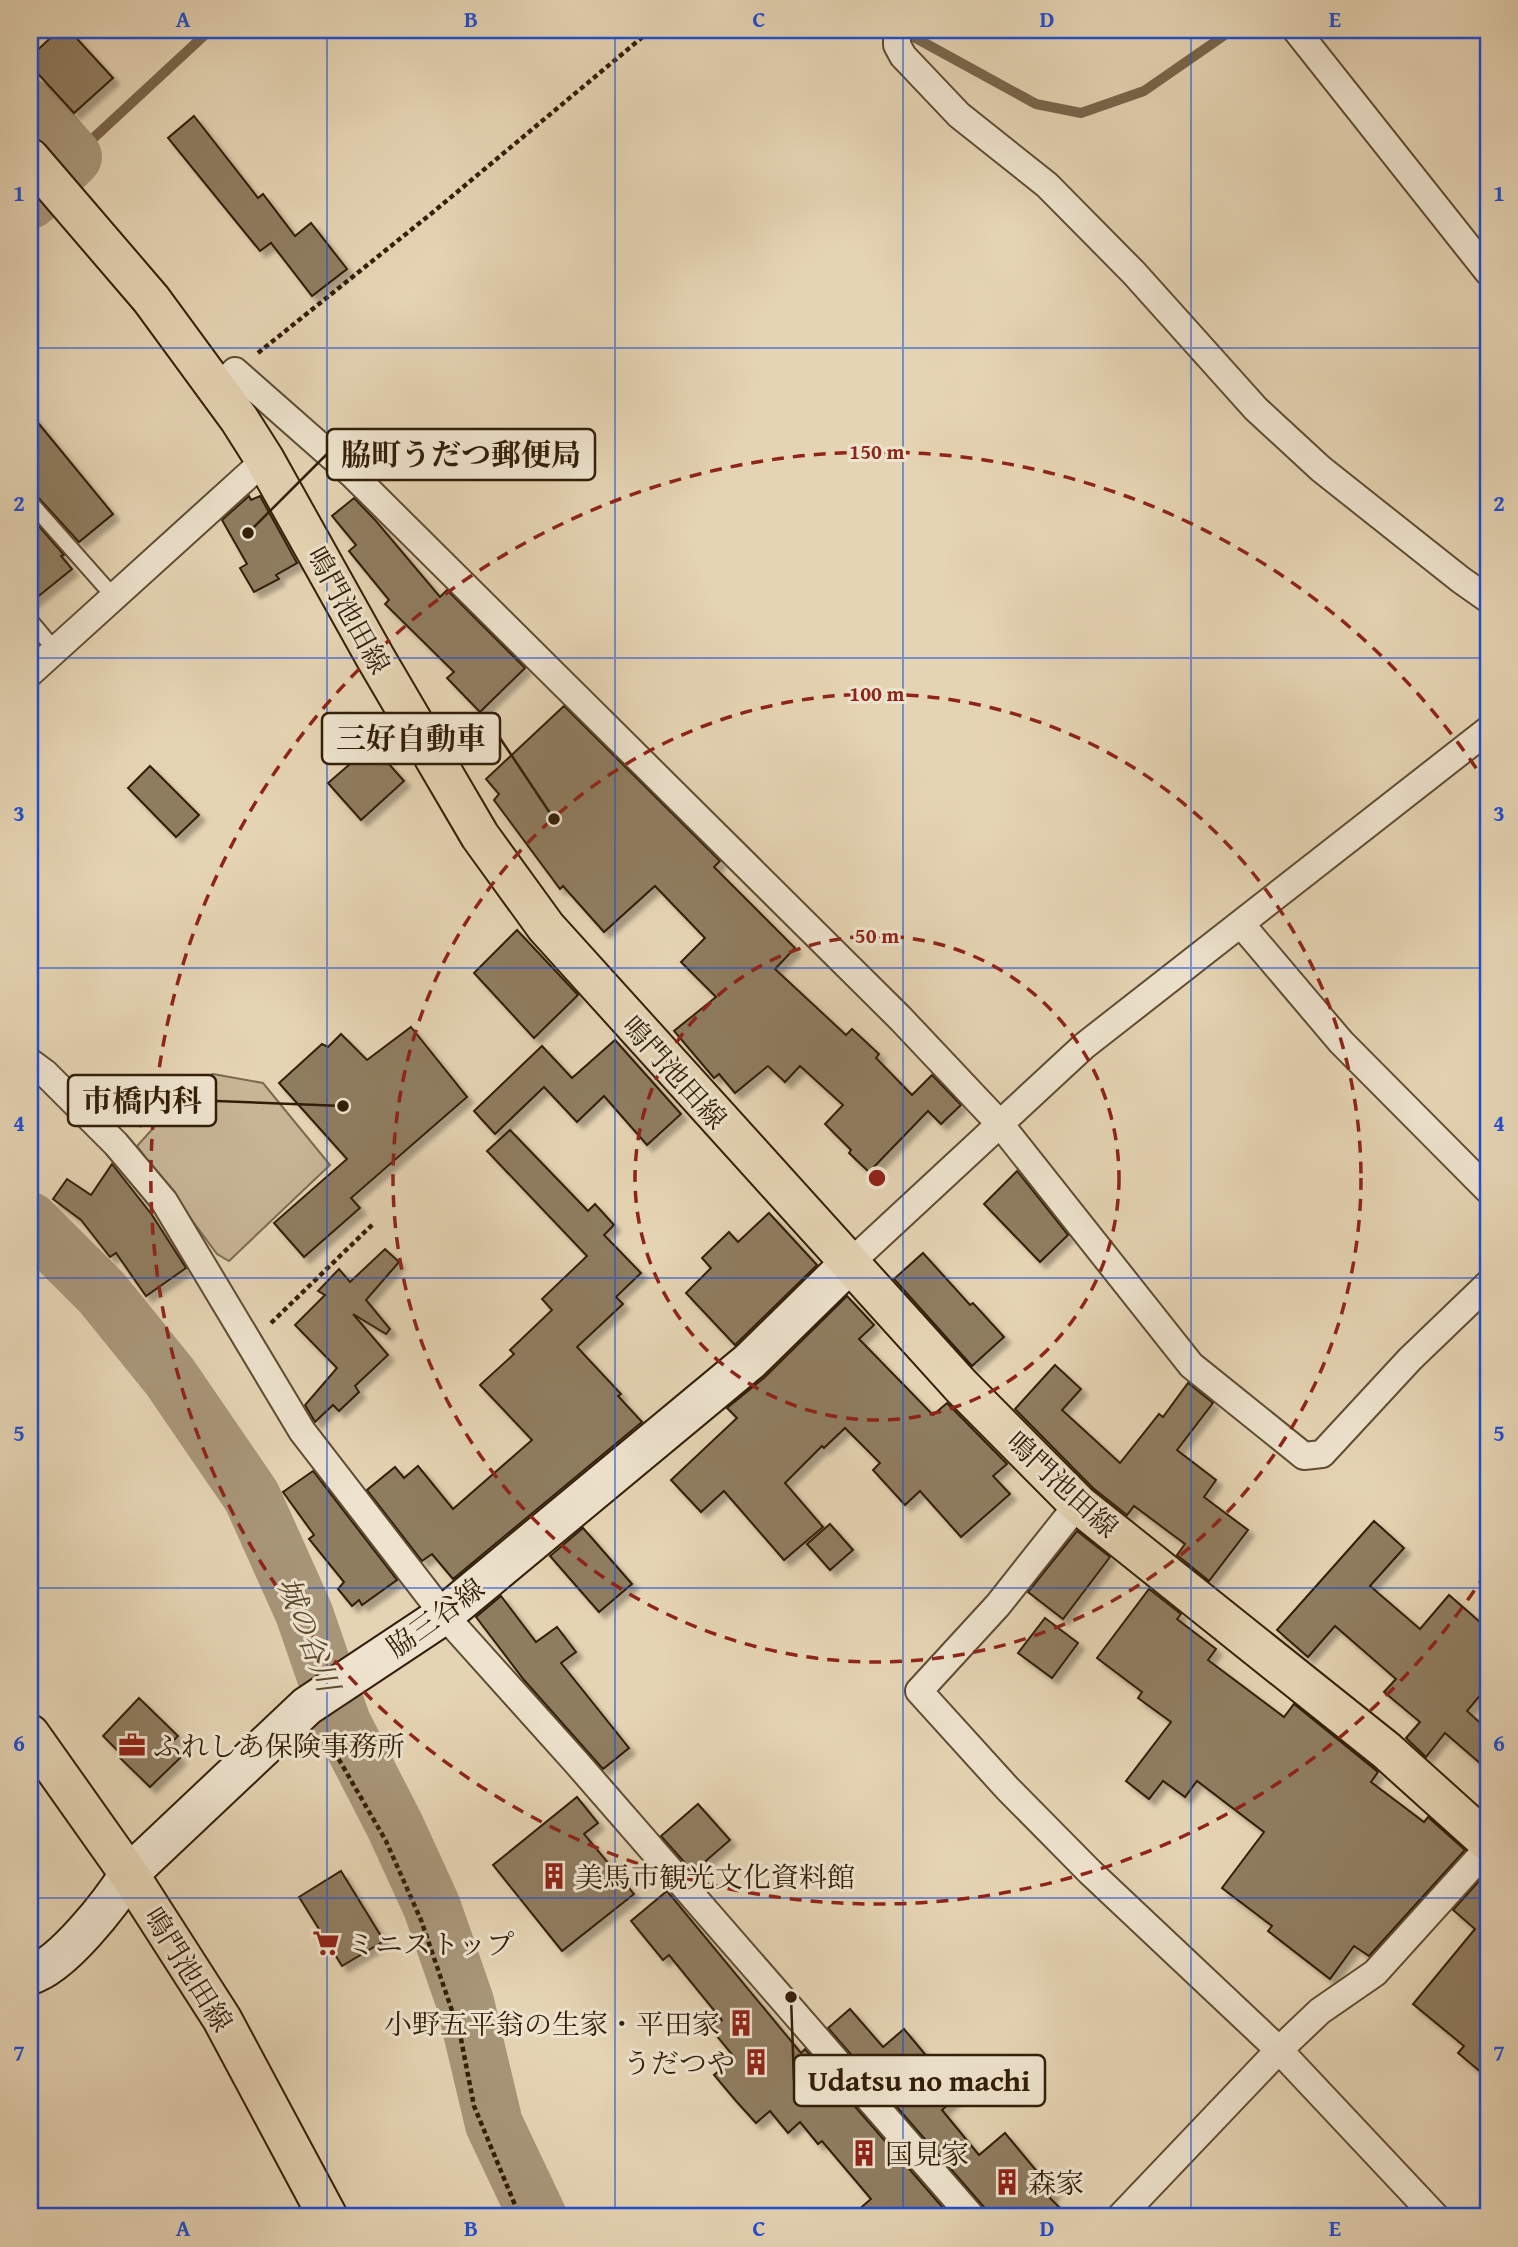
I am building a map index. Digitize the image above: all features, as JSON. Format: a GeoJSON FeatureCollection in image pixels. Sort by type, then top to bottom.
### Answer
{"type":"FeatureCollection","features":[{"type":"Feature","properties":{"kind":"main road","name":"鳴門池田線"},"geometry":{"type":"LineString","coordinates":[[43,174],[151,299],[226,380],[265,460],[375,657],[480,836],[546,926],[961,1386],[1078,1504],[1387,1751],[1488,1842]]}},
{"type":"Feature","properties":{"kind":"main road","name":"脇三谷線"},"geometry":{"type":"LineString","coordinates":[[30,1975],[42,1972],[67,1949],[114,1899],[129,1874],[307,1706],[444,1615],[750,1362],[849,1264]]}},
{"type":"Feature","properties":{"kind":"main road","name":"鳴門池田線"},"geometry":{"type":"LineString","coordinates":[[30,1734],[129,1874],[222,2019],[328,2217]]}},
{"type":"Feature","properties":{"kind":"street"},"geometry":{"type":"LineString","coordinates":[[897,30],[897,45],[903,56],[959,115],[1047,185],[1134,273],[1256,410],[1321,469],[1488,599]]}},
{"type":"Feature","properties":{"kind":"street"},"geometry":{"type":"LineString","coordinates":[[1296,30],[1488,272]]}},
{"type":"Feature","properties":{"kind":"street"},"geometry":{"type":"LineString","coordinates":[[226,380],[353,475],[901,1019],[1000,1124],[1191,1365],[1304,1456],[1322,1454],[1410,1359],[1488,1284]]}},
{"type":"Feature","properties":{"kind":"street"},"geometry":{"type":"LineString","coordinates":[[30,673],[265,460]]}},
{"type":"Feature","properties":{"kind":"street"},"geometry":{"type":"LineString","coordinates":[[849,1264],[1084,1046],[1488,730]]}},
{"type":"Feature","properties":{"kind":"street"},"geometry":{"type":"LineString","coordinates":[[1241,923],[1341,1042],[1488,1190]]}},
{"type":"Feature","properties":{"kind":"street"},"geometry":{"type":"LineString","coordinates":[[30,1062],[45,1073],[116,1144],[164,1201],[302,1431],[444,1615],[576,1762],[972,2217]]}},
{"type":"Feature","properties":{"kind":"street"},"geometry":{"type":"LineString","coordinates":[[1078,1504],[998,1605],[919,1691],[1090,1872],[1279,2050],[1436,2217]]}},
{"type":"Feature","properties":{"kind":"street"},"geometry":{"type":"LineString","coordinates":[[1120,2217],[1279,2050],[1320,2011],[1375,1973],[1488,1848]]}},
{"type":"Feature","properties":{"kind":"lane"},"geometry":{"type":"LineString","coordinates":[[30,502],[114,597]]}},
{"type":"Feature","properties":{"kind":"lane"},"geometry":{"type":"LineString","coordinates":[[30,620],[55,650]]}},
{"type":"Feature","properties":{"kind":"path"},"geometry":{"type":"LineString","coordinates":[[226,380],[651,30]]}},
{"type":"Feature","properties":{"kind":"path"},"geometry":{"type":"LineString","coordinates":[[250,1343],[373,1224]]}},
{"type":"Feature","properties":{"kind":"path"},"geometry":{"type":"LineString","coordinates":[[307,1706],[386,1841],[421,1920],[460,2034],[474,2106],[520,2217]]}},
{"type":"Feature","properties":{"kind":"shaded area"},"geometry":{"type":"Polygon","coordinates":[[[213,1074],[263,1083],[330,1165],[229,1261],[217,1254],[137,1146],[193,1080],[213,1074]]]}},
{"type":"Feature","properties":{"kind":"building"},"geometry":{"type":"Polygon","coordinates":[[[59,30],[69,30],[113,78],[74,113],[30,65],[30,57],[59,30]]]}},
{"type":"Feature","properties":{"kind":"building"},"geometry":{"type":"Polygon","coordinates":[[[194,116],[258,198],[263,194],[295,236],[311,223],[347,269],[312,296],[271,243],[260,251],[168,138],[194,116]]]}},
{"type":"Feature","properties":{"kind":"building"},"geometry":{"type":"Polygon","coordinates":[[[30,413],[113,514],[79,542],[37,496],[30,493],[30,413]]]}},
{"type":"Feature","properties":{"kind":"building"},"geometry":{"type":"Polygon","coordinates":[[[249,496],[251,500],[260,496],[297,563],[276,575],[279,579],[254,592],[240,568],[247,564],[222,520],[249,496]]]}},
{"type":"Feature","properties":{"kind":"building"},"geometry":{"type":"Polygon","coordinates":[[[354,498],[440,597],[447,590],[525,668],[480,712],[447,678],[454,672],[385,604],[389,600],[349,551],[356,545],[332,516],[354,498]]]}},
{"type":"Feature","properties":{"kind":"building"},"geometry":{"type":"Polygon","coordinates":[[[30,516],[64,555],[61,556],[72,569],[30,603],[30,516]]]}},
{"type":"Feature","properties":{"kind":"building"},"geometry":{"type":"Polygon","coordinates":[[[564,706],[720,861],[714,867],[795,948],[775,969],[846,1035],[852,1029],[879,1054],[876,1058],[912,1095],[932,1075],[961,1105],[941,1124],[928,1111],[869,1172],[825,1124],[843,1105],[800,1066],[785,1082],[768,1066],[735,1093],[719,1074],[714,1078],[674,1031],[716,997],[681,962],[705,938],[655,886],[604,932],[563,886],[560,889],[494,800],[499,794],[486,779],[564,706]]]}},
{"type":"Feature","properties":{"kind":"building"},"geometry":{"type":"Polygon","coordinates":[[[372,745],[404,781],[361,820],[328,783],[372,745]]]}},
{"type":"Feature","properties":{"kind":"building"},"geometry":{"type":"Polygon","coordinates":[[[150,766],[199,815],[176,837],[128,788],[150,766]]]}},
{"type":"Feature","properties":{"kind":"building"},"geometry":{"type":"Polygon","coordinates":[[[517,930],[578,995],[534,1038],[474,973],[517,930]]]}},
{"type":"Feature","properties":{"kind":"building"},"geometry":{"type":"Polygon","coordinates":[[[411,1027],[467,1097],[351,1198],[360,1208],[304,1257],[274,1223],[347,1159],[279,1083],[322,1044],[328,1047],[341,1034],[367,1060],[411,1027]]]}},
{"type":"Feature","properties":{"kind":"building"},"geometry":{"type":"Polygon","coordinates":[[[615,1040],[681,1114],[647,1145],[604,1096],[577,1122],[544,1087],[495,1134],[474,1111],[542,1046],[572,1078],[615,1040]]]}},
{"type":"Feature","properties":{"kind":"building"},"geometry":{"type":"Polygon","coordinates":[[[510,1130],[588,1211],[595,1204],[614,1225],[604,1235],[641,1273],[616,1297],[623,1304],[577,1347],[621,1394],[618,1396],[642,1422],[453,1579],[432,1554],[422,1561],[367,1490],[395,1467],[404,1478],[418,1466],[453,1509],[532,1440],[480,1385],[514,1354],[510,1350],[552,1310],[542,1299],[587,1256],[487,1151],[510,1130]]]}},
{"type":"Feature","properties":{"kind":"building"},"geometry":{"type":"Polygon","coordinates":[[[112,1164],[152,1215],[186,1268],[146,1296],[116,1253],[110,1257],[81,1220],[53,1199],[67,1179],[91,1195],[112,1164]]]}},
{"type":"Feature","properties":{"kind":"building"},"geometry":{"type":"Polygon","coordinates":[[[1017,1171],[1068,1235],[1040,1262],[984,1204],[1017,1171]]]}},
{"type":"Feature","properties":{"kind":"building"},"geometry":{"type":"Polygon","coordinates":[[[769,1213],[817,1265],[735,1345],[686,1293],[711,1268],[702,1258],[729,1232],[738,1242],[769,1213]]]}},
{"type":"Feature","properties":{"kind":"building"},"geometry":{"type":"Polygon","coordinates":[[[385,1249],[399,1262],[366,1300],[390,1329],[386,1334],[353,1314],[388,1355],[355,1386],[359,1392],[339,1411],[333,1405],[315,1422],[305,1405],[337,1368],[295,1325],[325,1295],[318,1291],[339,1269],[350,1282],[385,1249]]]}},
{"type":"Feature","properties":{"kind":"building"},"geometry":{"type":"Polygon","coordinates":[[[923,1253],[970,1305],[973,1303],[1004,1337],[972,1366],[894,1279],[923,1253]]]}},
{"type":"Feature","properties":{"kind":"building"},"geometry":{"type":"Polygon","coordinates":[[[847,1296],[874,1325],[859,1339],[933,1415],[947,1403],[1007,1464],[993,1476],[1010,1494],[961,1537],[920,1491],[905,1505],[873,1470],[880,1463],[845,1428],[824,1448],[822,1446],[785,1483],[823,1527],[784,1560],[724,1491],[701,1512],[671,1480],[737,1418],[727,1408],[765,1377],[847,1296]]]}},
{"type":"Feature","properties":{"kind":"building"},"geometry":{"type":"Polygon","coordinates":[[[1055,1365],[1081,1389],[1062,1410],[1120,1463],[1159,1414],[1163,1417],[1188,1383],[1213,1403],[1177,1450],[1216,1480],[1204,1497],[1248,1530],[1209,1581],[1177,1555],[1185,1544],[1134,1506],[1127,1515],[1093,1488],[1015,1409],[1055,1365]]]}},
{"type":"Feature","properties":{"kind":"building"},"geometry":{"type":"Polygon","coordinates":[[[313,1471],[397,1580],[362,1605],[359,1600],[352,1606],[338,1589],[344,1582],[309,1539],[314,1535],[283,1492],[313,1471]]]}},
{"type":"Feature","properties":{"kind":"building"},"geometry":{"type":"Polygon","coordinates":[[[1374,1521],[1404,1548],[1370,1586],[1420,1629],[1449,1595],[1488,1629],[1488,1686],[1467,1711],[1488,1730],[1488,1770],[1445,1733],[1426,1757],[1406,1738],[1420,1722],[1384,1692],[1396,1679],[1335,1626],[1308,1657],[1277,1630],[1374,1521]]]}},
{"type":"Feature","properties":{"kind":"building"},"geometry":{"type":"Polygon","coordinates":[[[830,1524],[853,1550],[830,1570],[807,1544],[830,1524]]]}},
{"type":"Feature","properties":{"kind":"building"},"geometry":{"type":"Polygon","coordinates":[[[583,1528],[632,1584],[599,1612],[550,1556],[583,1528]]]}},
{"type":"Feature","properties":{"kind":"building"},"geometry":{"type":"Polygon","coordinates":[[[1077,1531],[1110,1557],[1063,1619],[1028,1592],[1077,1531]]]}},
{"type":"Feature","properties":{"kind":"building"},"geometry":{"type":"Polygon","coordinates":[[[1149,1589],[1181,1614],[1177,1619],[1216,1649],[1208,1660],[1284,1717],[1294,1704],[1378,1772],[1371,1782],[1424,1822],[1428,1817],[1465,1850],[1369,1956],[1354,1946],[1330,1979],[1268,1931],[1272,1926],[1222,1888],[1264,1832],[1197,1781],[1185,1797],[1163,1781],[1149,1799],[1126,1781],[1171,1722],[1138,1698],[1142,1692],[1097,1658],[1149,1589]]]}},
{"type":"Feature","properties":{"kind":"building"},"geometry":{"type":"Polygon","coordinates":[[[501,1596],[536,1642],[557,1627],[576,1652],[561,1663],[629,1748],[603,1769],[524,1680],[476,1617],[501,1596]]]}},
{"type":"Feature","properties":{"kind":"building"},"geometry":{"type":"Polygon","coordinates":[[[1045,1618],[1078,1643],[1052,1678],[1018,1653],[1045,1618]]]}},
{"type":"Feature","properties":{"kind":"building"},"geometry":{"type":"Polygon","coordinates":[[[139,1698],[178,1736],[168,1746],[180,1758],[150,1787],[119,1757],[120,1753],[103,1736],[139,1698]]]}},
{"type":"Feature","properties":{"kind":"building","name":"美馬市観光文化資料館"},"geometry":{"type":"Polygon","coordinates":[[[577,1797],[598,1823],[584,1834],[634,1894],[562,1951],[493,1865],[577,1797]]]}},
{"type":"Feature","properties":{"kind":"building"},"geometry":{"type":"Polygon","coordinates":[[[698,1804],[730,1840],[693,1872],[661,1836],[698,1804]]]}},
{"type":"Feature","properties":{"kind":"building"},"geometry":{"type":"Polygon","coordinates":[[[341,1871],[384,1941],[342,1966],[299,1897],[341,1871]]]}},
{"type":"Feature","properties":{"kind":"building"},"geometry":{"type":"Polygon","coordinates":[[[1488,1871],[1488,2078],[1458,2053],[1464,2046],[1413,2004],[1475,1929],[1453,1910],[1488,1871]]]}},
{"type":"Feature","properties":{"kind":"building"},"geometry":{"type":"Polygon","coordinates":[[[667,1891],[801,2053],[805,2049],[951,2217],[850,2217],[871,2199],[822,2141],[818,2144],[800,2122],[788,2133],[770,2111],[756,2123],[736,2101],[714,2075],[735,2058],[711,2029],[722,2020],[669,1955],[663,1960],[631,1921],[667,1891]]]}},
{"type":"Feature","properties":{"kind":"building"},"geometry":{"type":"Polygon","coordinates":[[[850,2009],[883,2047],[904,2029],[959,2095],[942,2110],[979,2155],[1005,2133],[1054,2192],[1049,2197],[1069,2217],[987,2217],[984,2207],[828,2028],[850,2009]]]}},
{"type":"Feature","properties":{"kind":"waterway"},"geometry":{"type":"LineString","coordinates":[[73,157],[210,30]]}},
{"type":"Feature","properties":{"kind":"waterway"},"geometry":{"type":"LineString","coordinates":[[901,30],[1036,104],[1081,113],[1144,91],[1232,30]]}},
{"type":"Feature","properties":{"kind":"waterway","name":"城の谷川"},"geometry":{"type":"LineString","coordinates":[[30,108],[73,157],[30,200]]}},
{"type":"Feature","properties":{"kind":"waterway","name":"城の谷川"},"geometry":{"type":"LineString","coordinates":[[30,1221],[102,1293],[170,1377],[252,1497],[304,1613],[342,1723],[395,1826],[432,1907],[465,2002],[494,2124],[538,2217]]}},
{"type":"Feature","properties":{"kind":"place","name":"脇町うだつ郵便局"},"geometry":{"type":"Point","coordinates":[248,533]}},
{"type":"Feature","properties":{"kind":"place","name":"三好自動車"},"geometry":{"type":"Point","coordinates":[554,819]}},
{"type":"Feature","properties":{"kind":"place","name":"市橋内科"},"geometry":{"type":"Point","coordinates":[343,1106]}},
{"type":"Feature","properties":{"kind":"place","name":"ふれしあ保険事務所"},"geometry":{"type":"Point","coordinates":[132,1745]}},
{"type":"Feature","properties":{"kind":"place","name":"美馬市観光文化資料館"},"geometry":{"type":"Point","coordinates":[554,1876]}},
{"type":"Feature","properties":{"kind":"place","name":"ミニストップ"},"geometry":{"type":"Point","coordinates":[326,1943]}},
{"type":"Feature","properties":{"kind":"place","name":"Udatsu no machi"},"geometry":{"type":"Point","coordinates":[791,1997]}},
{"type":"Feature","properties":{"kind":"place","name":"小野五平翁の生家・平田家"},"geometry":{"type":"Point","coordinates":[741,2023]}},
{"type":"Feature","properties":{"kind":"place","name":"うだつや"},"geometry":{"type":"Point","coordinates":[756,2062]}},
{"type":"Feature","properties":{"kind":"place","name":"国見家"},"geometry":{"type":"Point","coordinates":[864,2153]}},
{"type":"Feature","properties":{"kind":"place","name":"森家"},"geometry":{"type":"Point","coordinates":[1007,2182]}}]}
